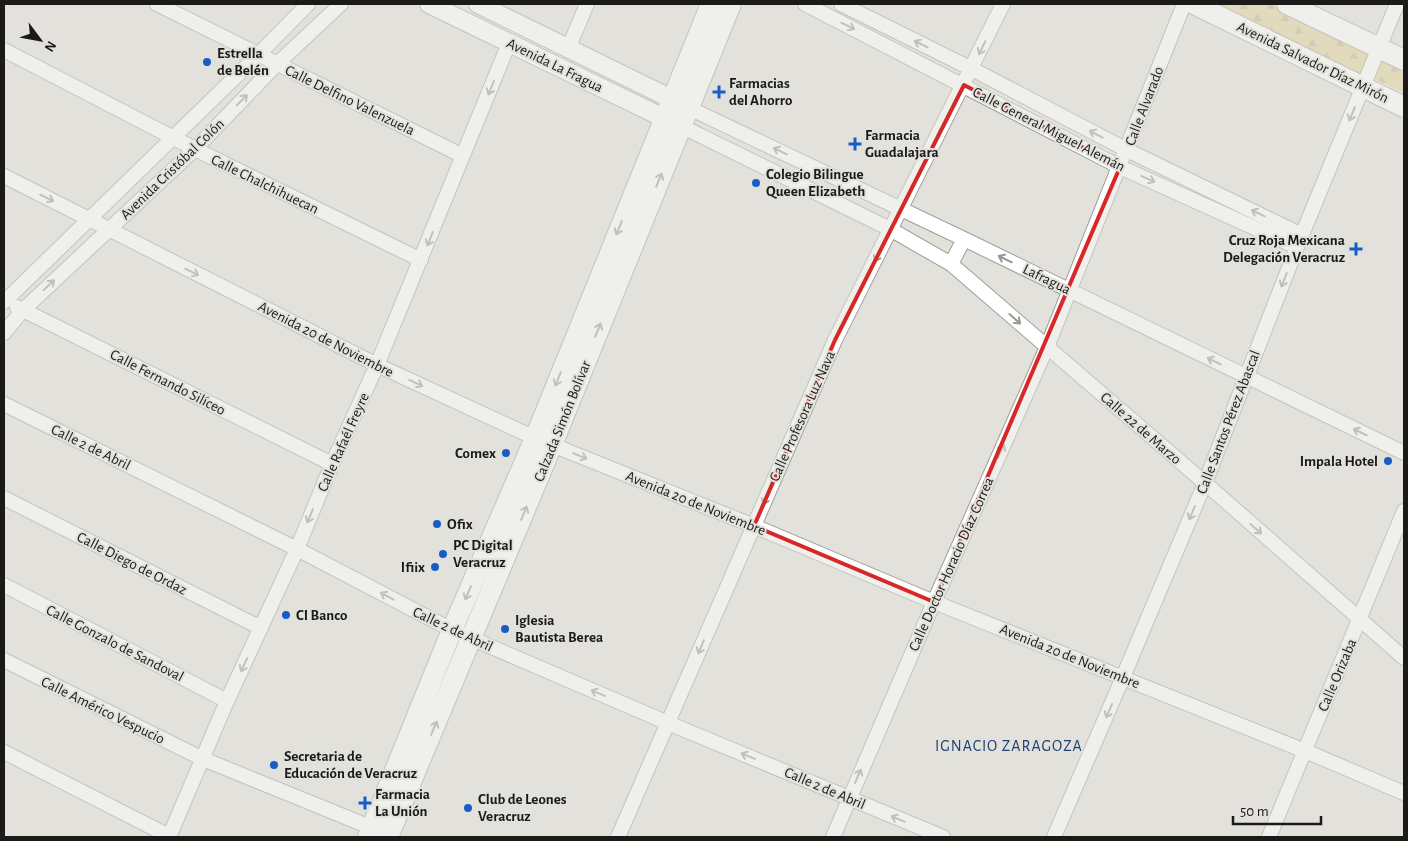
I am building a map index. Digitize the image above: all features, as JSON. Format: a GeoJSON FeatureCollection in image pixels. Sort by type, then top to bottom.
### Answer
{"type":"FeatureCollection","features":[{"type":"Feature","properties":{"kind":"main road","name":"Calzada Simón Bolívar"},"geometry":{"type":"LineString","coordinates":[[382,835],[472,639],[543,441],[672,122],[671,99],[710,4]]}},
{"type":"Feature","properties":{"kind":"main road","name":"Calzada Simón Bolívar"},"geometry":{"type":"LineString","coordinates":[[672,122],[689,108],[731,4]]}},
{"type":"Feature","properties":{"kind":"main road","name":"Avenida Salvador Díaz Mirón"},"geometry":{"type":"LineString","coordinates":[[1194,4],[1404,107]]}},
{"type":"Feature","properties":{"kind":"main road"},"geometry":{"type":"LineString","coordinates":[[1292,5],[1404,60]]}},
{"type":"Feature","properties":{"kind":"main road","name":"Calzada Simón Bolívar"},"geometry":{"type":"LineString","coordinates":[[382,835],[452,630],[543,441]]}},
{"type":"Feature","properties":{"kind":"street","name":"Calle Delfino Valenzuela"},"geometry":{"type":"LineString","coordinates":[[157,4],[463,156]]}},
{"type":"Feature","properties":{"kind":"street","name":"Avenida Cristóbal Colón"},"geometry":{"type":"LineString","coordinates":[[4,301],[258,55],[308,4]]}},
{"type":"Feature","properties":{"kind":"street","name":"Avenida Cristóbal Colón"},"geometry":{"type":"LineString","coordinates":[[4,333],[23,310],[194,149],[277,64],[341,4]]}},
{"type":"Feature","properties":{"kind":"street","name":"Avenida La Fragua"},"geometry":{"type":"LineString","coordinates":[[429,4],[672,122]]}},
{"type":"Feature","properties":{"kind":"street","name":"Avenida La Fragua"},"geometry":{"type":"LineString","coordinates":[[478,4],[689,108]]}},
{"type":"Feature","properties":{"kind":"street"},"geometry":{"type":"LineString","coordinates":[[568,49],[587,4]]}},
{"type":"Feature","properties":{"kind":"street","name":"Calle General Miguel Alemán"},"geometry":{"type":"LineString","coordinates":[[804,4],[1120,167],[1299,241]]}},
{"type":"Feature","properties":{"kind":"street","name":"Calle General Miguel Alemán"},"geometry":{"type":"LineString","coordinates":[[840,4],[972,69],[1299,241]]}},
{"type":"Feature","properties":{"kind":"street","name":"Calle Profesora Luz Nava"},"geometry":{"type":"LineString","coordinates":[[618,837],[835,340],[1003,4]]}},
{"type":"Feature","properties":{"kind":"street","name":"Calle Alvarado"},"geometry":{"type":"LineString","coordinates":[[1070,290],[1184,4]]}},
{"type":"Feature","properties":{"kind":"street","name":"Calle Santos Pérez Abascal"},"geometry":{"type":"LineString","coordinates":[[1054,837],[1205,483],[1299,241],[1397,4]]}},
{"type":"Feature","properties":{"kind":"street","name":"Calle Rafaél Freyre"},"geometry":{"type":"LineString","coordinates":[[169,836],[227,701],[377,366],[509,43]]}},
{"type":"Feature","properties":{"kind":"street","name":"Calle Chalchihuecan"},"geometry":{"type":"LineString","coordinates":[[4,50],[172,138],[421,260]]}},
{"type":"Feature","properties":{"kind":"street","name":"Lafragua"},"geometry":{"type":"LineString","coordinates":[[689,108],[964,238],[1404,453]]}},
{"type":"Feature","properties":{"kind":"street"},"geometry":{"type":"LineString","coordinates":[[672,122],[890,230]]}},
{"type":"Feature","properties":{"kind":"street","name":"Avenida 20 de Noviembre"},"geometry":{"type":"LineString","coordinates":[[4,176],[377,366],[543,441],[1404,793]]}},
{"type":"Feature","properties":{"kind":"street","name":"Calle 22 de Marzo"},"geometry":{"type":"LineString","coordinates":[[890,230],[951,264],[1404,658]]}},
{"type":"Feature","properties":{"kind":"street"},"geometry":{"type":"LineString","coordinates":[[951,264],[964,238]]}},
{"type":"Feature","properties":{"kind":"street","name":"Calle Doctor Horacio Díaz Correa"},"geometry":{"type":"LineString","coordinates":[[833,837],[1047,347],[1070,290]]}},
{"type":"Feature","properties":{"kind":"street","name":"Calle Fernando Silíceo"},"geometry":{"type":"LineString","coordinates":[[4,301],[332,464]]}},
{"type":"Feature","properties":{"kind":"street","name":"Calle 2 de Abril"},"geometry":{"type":"LineString","coordinates":[[4,404],[296,549],[452,630],[668,723],[943,837]]}},
{"type":"Feature","properties":{"kind":"street","name":"Calle Diego de Ordaz"},"geometry":{"type":"LineString","coordinates":[[4,498],[261,628]]}},
{"type":"Feature","properties":{"kind":"street","name":"Calle Orizaba"},"geometry":{"type":"LineString","coordinates":[[1268,837],[1404,511]]}},
{"type":"Feature","properties":{"kind":"street","name":"Calle Gonzalo de Sandoval"},"geometry":{"type":"LineString","coordinates":[[4,586],[227,701]]}},
{"type":"Feature","properties":{"kind":"street","name":"Calle Américo Vespucio"},"geometry":{"type":"LineString","coordinates":[[4,660],[203,759],[382,835]]}},
{"type":"Feature","properties":{"kind":"street"},"geometry":{"type":"LineString","coordinates":[[4,752],[169,836]]}},
{"type":"Feature","properties":{"kind":"highlighted area"},"geometry":{"type":"Polygon","coordinates":[[[964,85],[1120,167],[934,602],[754,526],[835,340],[964,85]]]}},
{"type":"Feature","properties":{"kind":"green space"},"geometry":{"type":"Polygon","coordinates":[[[1217,4],[1279,4],[1361,43],[1382,61],[1404,73],[1404,93],[1373,78],[1347,70],[1217,4]]]}},
{"type":"Feature","properties":{"kind":"place","name":"Estrella de Belén"},"geometry":{"type":"Point","coordinates":[207,62]}},
{"type":"Feature","properties":{"kind":"place","name":"Farmacias del Ahorro"},"geometry":{"type":"Point","coordinates":[719,92]}},
{"type":"Feature","properties":{"kind":"place","name":"Farmacia Guadalajara"},"geometry":{"type":"Point","coordinates":[855,144]}},
{"type":"Feature","properties":{"kind":"place","name":"Colegio Bilingue Queen Elizabeth"},"geometry":{"type":"Point","coordinates":[756,183]}},
{"type":"Feature","properties":{"kind":"place","name":"Cruz Roja Mexicana Delegación Veracruz"},"geometry":{"type":"Point","coordinates":[1356,249]}},
{"type":"Feature","properties":{"kind":"place","name":"Comex"},"geometry":{"type":"Point","coordinates":[506,453]}},
{"type":"Feature","properties":{"kind":"place","name":"Impala Hotel"},"geometry":{"type":"Point","coordinates":[1388,461]}},
{"type":"Feature","properties":{"kind":"place","name":"Ofix"},"geometry":{"type":"Point","coordinates":[437,524]}},
{"type":"Feature","properties":{"kind":"place","name":"PC Digital Veracruz"},"geometry":{"type":"Point","coordinates":[443,554]}},
{"type":"Feature","properties":{"kind":"place","name":"Ifiix"},"geometry":{"type":"Point","coordinates":[435,567]}},
{"type":"Feature","properties":{"kind":"place","name":"CI Banco"},"geometry":{"type":"Point","coordinates":[286,615]}},
{"type":"Feature","properties":{"kind":"place","name":"Iglesia Bautista Berea"},"geometry":{"type":"Point","coordinates":[505,629]}},
{"type":"Feature","properties":{"kind":"place","name":"Secretaria de Educación de Veracruz"},"geometry":{"type":"Point","coordinates":[274,765]}},
{"type":"Feature","properties":{"kind":"place","name":"Farmacia La Unión"},"geometry":{"type":"Point","coordinates":[365,803]}},
{"type":"Feature","properties":{"kind":"place","name":"Club de Leones Veracruz"},"geometry":{"type":"Point","coordinates":[468,808]}},
{"type":"Feature","properties":{"kind":"district","name":"IGNACIO ZARAGOZA"},"geometry":{"type":"Point","coordinates":[1009,745]}}]}
